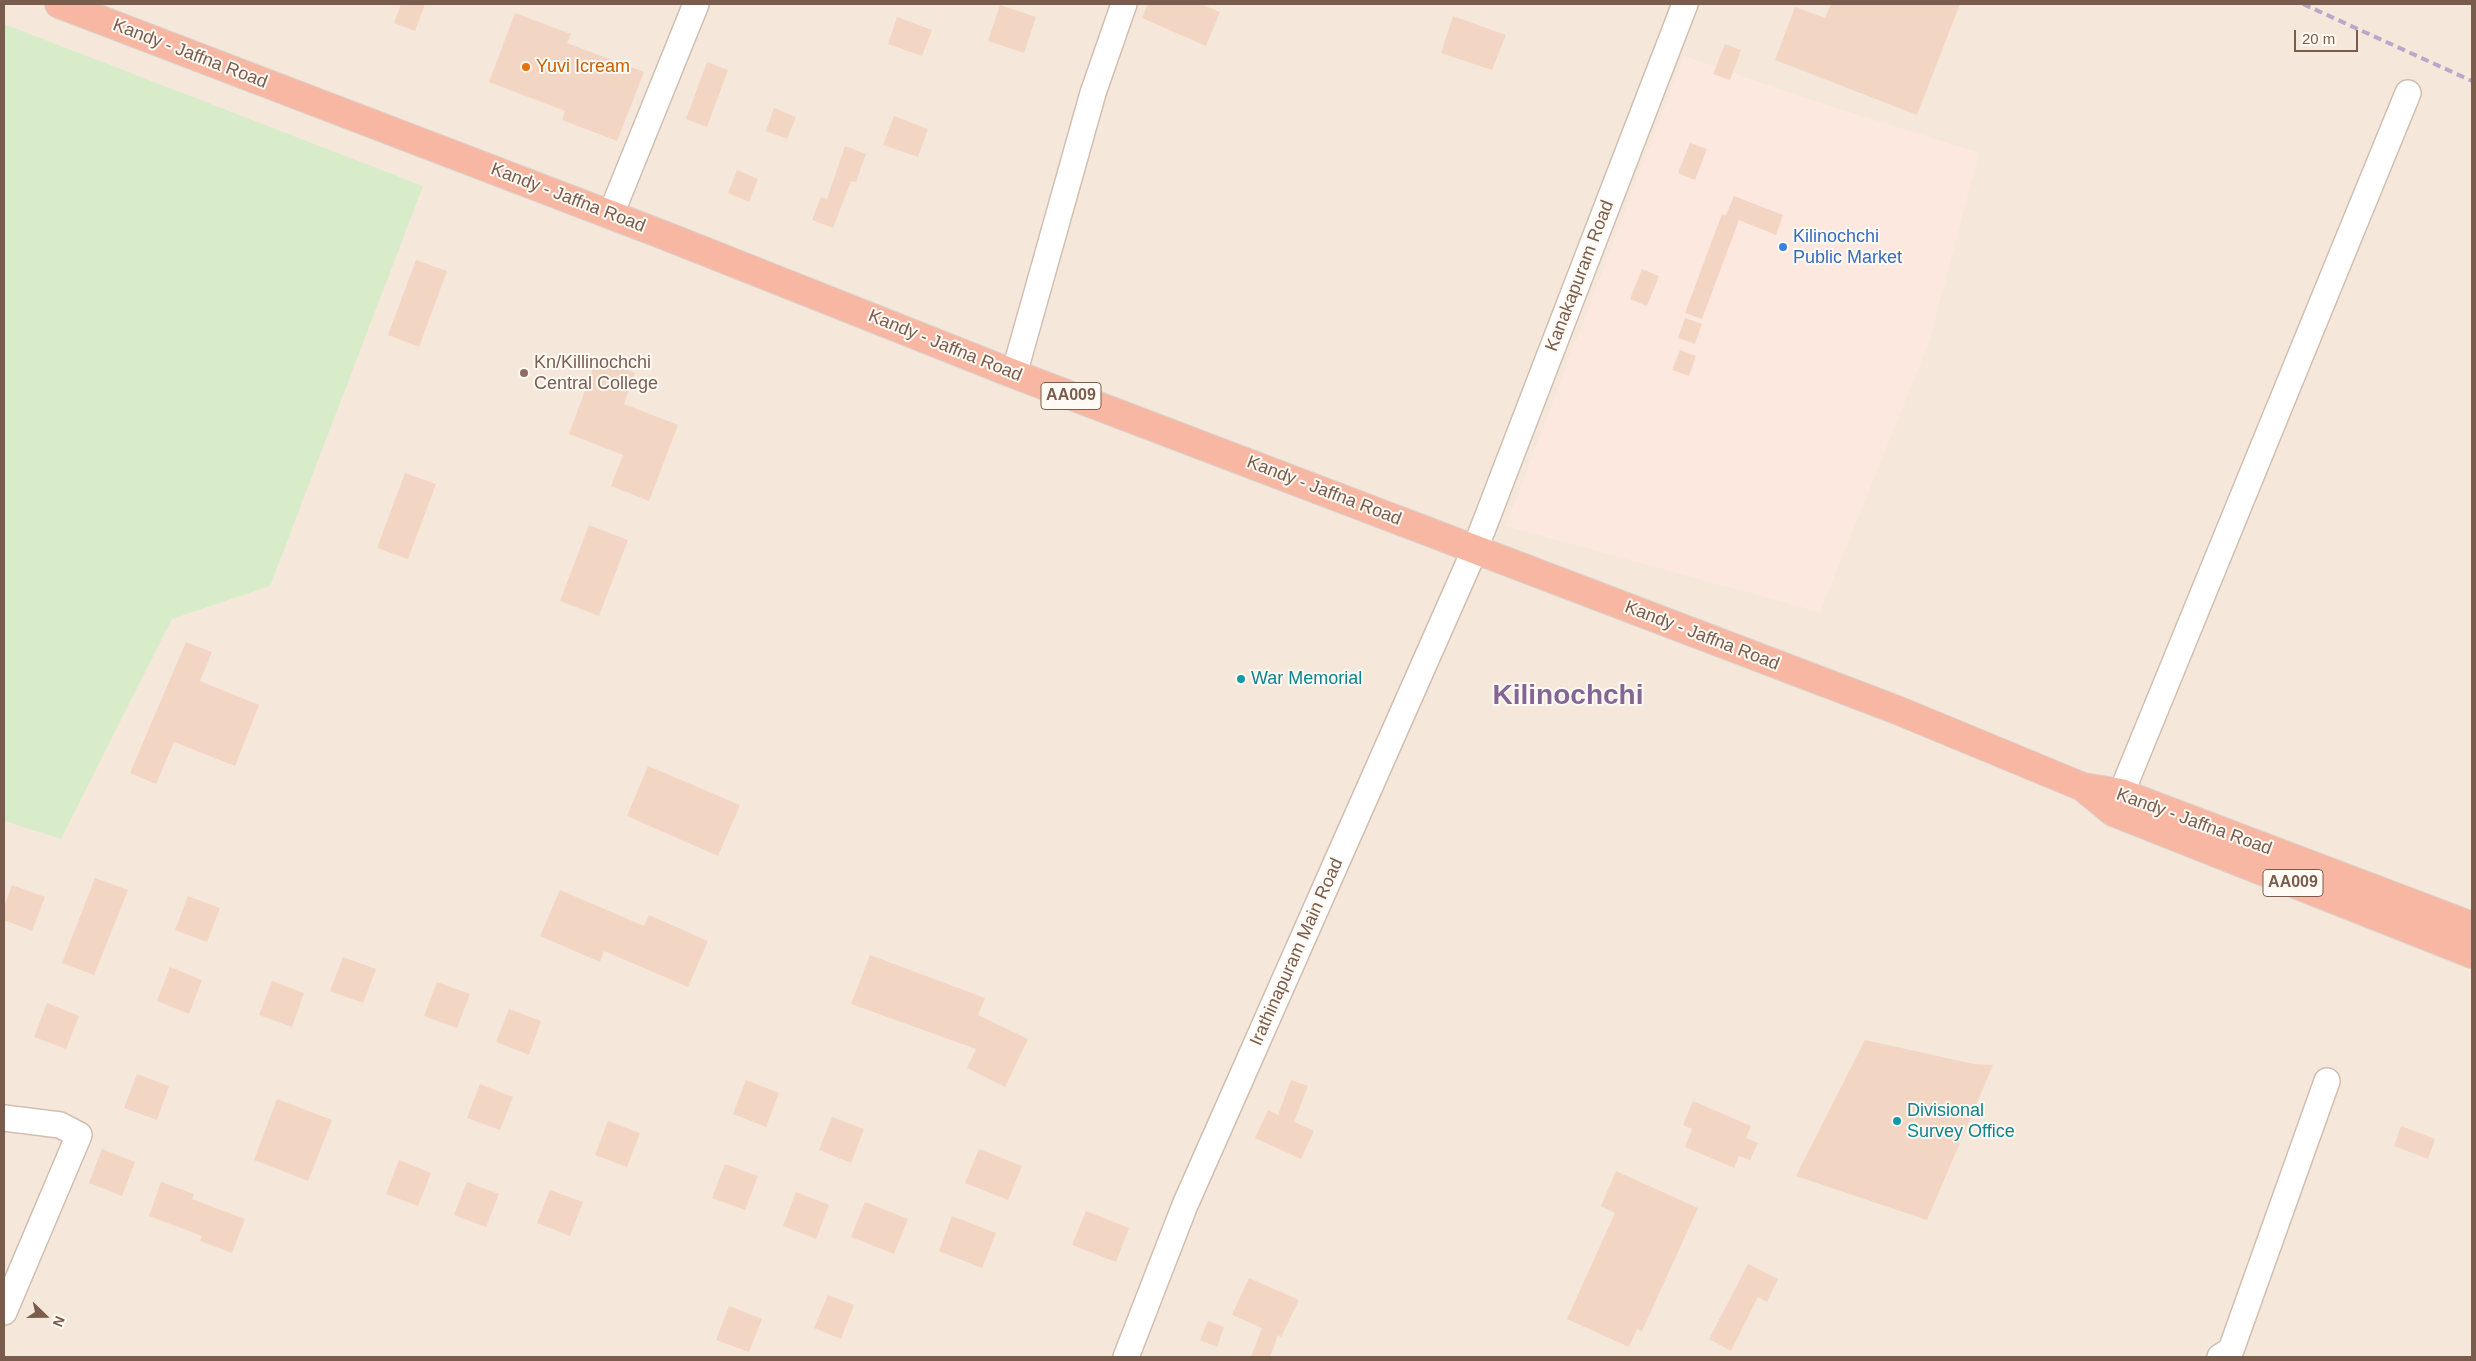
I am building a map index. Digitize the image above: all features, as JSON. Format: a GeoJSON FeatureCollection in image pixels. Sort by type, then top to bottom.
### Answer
{"type":"FeatureCollection","features":[{"type":"Feature","properties":{"kind":"highway","name":"Kandy - Jaffna Road"},"geometry":{"type":"LineString","coordinates":[[59,4],[611,214],[1014,374],[1897,710],[2083,787],[2472,954]]}},
{"type":"Feature","properties":{"kind":"highway","name":"Kandy - Jaffna Road"},"geometry":{"type":"LineString","coordinates":[[2117,802],[2472,926]]}},
{"type":"Feature","properties":{"kind":"street"},"geometry":{"type":"LineString","coordinates":[[611,214],[696,4]]}},
{"type":"Feature","properties":{"kind":"street"},"geometry":{"type":"LineString","coordinates":[[1014,374],[1093,93],[1124,4]]}},
{"type":"Feature","properties":{"kind":"street","name":"Kanakapuram Road"},"geometry":{"type":"LineString","coordinates":[[1475,549],[1685,4]]}},
{"type":"Feature","properties":{"kind":"street"},"geometry":{"type":"LineString","coordinates":[[2117,802],[2408,93]]}},
{"type":"Feature","properties":{"kind":"street","name":"Irathinapuram Main Road"},"geometry":{"type":"LineString","coordinates":[[1126,1357],[1185,1205],[1475,549]]}},
{"type":"Feature","properties":{"kind":"street"},"geometry":{"type":"LineString","coordinates":[[2220,1357],[2231,1350],[2327,1081]]}},
{"type":"Feature","properties":{"kind":"street"},"geometry":{"type":"LineString","coordinates":[[4,1118],[60,1125],[79,1135],[4,1312]]}},
{"type":"Feature","properties":{"kind":"shaded area"},"geometry":{"type":"Polygon","coordinates":[[[4,4],[2472,4],[2472,1357],[4,1357],[4,4]]]}},
{"type":"Feature","properties":{"kind":"shaded area","name":"Kilinochchi Public Market"},"geometry":{"type":"Polygon","coordinates":[[[1684,56],[1817,102],[1979,153],[1929,342],[1820,612],[1506,526],[1684,56]]]}},
{"type":"Feature","properties":{"kind":"green space"},"geometry":{"type":"Polygon","coordinates":[[[4,24],[423,186],[270,586],[172,619],[61,839],[4,821],[4,24]]]}},
{"type":"Feature","properties":{"kind":"building"},"geometry":{"type":"Polygon","coordinates":[[[401,4],[425,4],[415,31],[394,23],[401,4]]]}},
{"type":"Feature","properties":{"kind":"building"},"geometry":{"type":"Polygon","coordinates":[[[1148,4],[1200,4],[1220,12],[1206,46],[1142,18],[1148,4]]]}},
{"type":"Feature","properties":{"kind":"building"},"geometry":{"type":"Polygon","coordinates":[[[1831,4],[1960,4],[1917,115],[1775,60],[1795,7],[1825,18],[1831,4]]]}},
{"type":"Feature","properties":{"kind":"building"},"geometry":{"type":"Polygon","coordinates":[[[1000,5],[1036,17],[1024,53],[988,41],[1000,5]]]}},
{"type":"Feature","properties":{"kind":"building"},"geometry":{"type":"Polygon","coordinates":[[[515,13],[571,34],[567,43],[644,72],[617,141],[562,120],[565,111],[489,82],[515,13]]]}},
{"type":"Feature","properties":{"kind":"building"},"geometry":{"type":"Polygon","coordinates":[[[1453,16],[1506,35],[1492,70],[1441,53],[1453,16]]]}},
{"type":"Feature","properties":{"kind":"building"},"geometry":{"type":"Polygon","coordinates":[[[897,17],[932,30],[922,56],[888,44],[897,17]]]}},
{"type":"Feature","properties":{"kind":"building"},"geometry":{"type":"Polygon","coordinates":[[[1725,44],[1741,50],[1730,80],[1713,74],[1725,44]]]}},
{"type":"Feature","properties":{"kind":"building"},"geometry":{"type":"Polygon","coordinates":[[[707,62],[728,70],[707,127],[686,119],[707,62]]]}},
{"type":"Feature","properties":{"kind":"building"},"geometry":{"type":"Polygon","coordinates":[[[774,108],[796,117],[787,139],[766,131],[774,108]]]}},
{"type":"Feature","properties":{"kind":"building"},"geometry":{"type":"Polygon","coordinates":[[[894,116],[928,129],[918,157],[883,145],[894,116]]]}},
{"type":"Feature","properties":{"kind":"building"},"geometry":{"type":"Polygon","coordinates":[[[1690,143],[1707,149],[1695,180],[1678,173],[1690,143]]]}},
{"type":"Feature","properties":{"kind":"building"},"geometry":{"type":"Polygon","coordinates":[[[845,146],[866,154],[856,182],[851,181],[833,228],[812,220],[821,197],[827,199],[845,146]]]}},
{"type":"Feature","properties":{"kind":"building"},"geometry":{"type":"Polygon","coordinates":[[[737,170],[758,179],[749,202],[728,193],[737,170]]]}},
{"type":"Feature","properties":{"kind":"building"},"geometry":{"type":"Polygon","coordinates":[[[1734,196],[1783,215],[1776,235],[1739,220],[1702,319],[1685,313],[1722,214],[1726,215],[1734,196]]]}},
{"type":"Feature","properties":{"kind":"building"},"geometry":{"type":"Polygon","coordinates":[[[416,260],[447,271],[419,347],[388,335],[416,260]]]}},
{"type":"Feature","properties":{"kind":"building"},"geometry":{"type":"Polygon","coordinates":[[[1642,269],[1659,276],[1647,306],[1630,299],[1642,269]]]}},
{"type":"Feature","properties":{"kind":"building"},"geometry":{"type":"Polygon","coordinates":[[[1685,318],[1702,324],[1695,344],[1678,338],[1685,318]]]}},
{"type":"Feature","properties":{"kind":"building"},"geometry":{"type":"Polygon","coordinates":[[[1680,350],[1696,356],[1689,376],[1672,370],[1680,350]]]}},
{"type":"Feature","properties":{"kind":"building"},"geometry":{"type":"Polygon","coordinates":[[[597,358],[635,373],[624,404],[678,425],[649,501],[611,486],[623,455],[569,434],[597,358]]]}},
{"type":"Feature","properties":{"kind":"building"},"geometry":{"type":"Polygon","coordinates":[[[405,473],[436,484],[408,559],[377,548],[405,473]]]}},
{"type":"Feature","properties":{"kind":"building"},"geometry":{"type":"Polygon","coordinates":[[[589,525],[628,540],[599,616],[560,601],[589,525]]]}},
{"type":"Feature","properties":{"kind":"building"},"geometry":{"type":"Polygon","coordinates":[[[186,642],[212,652],[200,681],[259,705],[235,766],[174,742],[156,784],[130,773],[186,642]]]}},
{"type":"Feature","properties":{"kind":"building"},"geometry":{"type":"Polygon","coordinates":[[[648,766],[740,805],[718,856],[627,816],[648,766]]]}},
{"type":"Feature","properties":{"kind":"building"},"geometry":{"type":"Polygon","coordinates":[[[95,878],[128,890],[94,975],[62,963],[95,878]]]}},
{"type":"Feature","properties":{"kind":"building"},"geometry":{"type":"Polygon","coordinates":[[[12,885],[45,897],[32,931],[4,920],[4,907],[12,885]]]}},
{"type":"Feature","properties":{"kind":"building"},"geometry":{"type":"Polygon","coordinates":[[[560,890],[644,926],[649,915],[708,941],[688,987],[604,951],[600,962],[540,936],[560,890]]]}},
{"type":"Feature","properties":{"kind":"building"},"geometry":{"type":"Polygon","coordinates":[[[188,896],[220,908],[207,942],[175,930],[188,896]]]}},
{"type":"Feature","properties":{"kind":"building"},"geometry":{"type":"Polygon","coordinates":[[[870,955],[985,998],[978,1015],[1028,1039],[1005,1087],[967,1068],[976,1049],[851,1004],[870,955]]]}},
{"type":"Feature","properties":{"kind":"building"},"geometry":{"type":"Polygon","coordinates":[[[343,957],[376,969],[363,1003],[330,991],[343,957]]]}},
{"type":"Feature","properties":{"kind":"building"},"geometry":{"type":"Polygon","coordinates":[[[170,967],[202,980],[189,1014],[157,1001],[170,967]]]}},
{"type":"Feature","properties":{"kind":"building"},"geometry":{"type":"Polygon","coordinates":[[[272,981],[304,993],[292,1027],[259,1015],[272,981]]]}},
{"type":"Feature","properties":{"kind":"building"},"geometry":{"type":"Polygon","coordinates":[[[437,982],[470,994],[457,1028],[424,1016],[437,982]]]}},
{"type":"Feature","properties":{"kind":"building"},"geometry":{"type":"Polygon","coordinates":[[[47,1003],[79,1016],[66,1049],[34,1037],[47,1003]]]}},
{"type":"Feature","properties":{"kind":"building"},"geometry":{"type":"Polygon","coordinates":[[[509,1009],[541,1021],[529,1055],[496,1042],[509,1009]]]}},
{"type":"Feature","properties":{"kind":"building","name":"Divisional Survey Office"},"geometry":{"type":"Polygon","coordinates":[[[1865,1040],[1974,1064],[1993,1065],[1927,1220],[1796,1176],[1865,1040]]]}},
{"type":"Feature","properties":{"kind":"building"},"geometry":{"type":"Polygon","coordinates":[[[137,1074],[169,1086],[157,1120],[124,1108],[137,1074]]]}},
{"type":"Feature","properties":{"kind":"building"},"geometry":{"type":"Polygon","coordinates":[[[746,1080],[779,1093],[766,1127],[733,1114],[746,1080]]]}},
{"type":"Feature","properties":{"kind":"building"},"geometry":{"type":"Polygon","coordinates":[[[1291,1080],[1308,1086],[1294,1122],[1314,1131],[1301,1159],[1255,1138],[1268,1110],[1278,1115],[1291,1080]]]}},
{"type":"Feature","properties":{"kind":"building"},"geometry":{"type":"Polygon","coordinates":[[[480,1084],[513,1097],[500,1130],[467,1118],[480,1084]]]}},
{"type":"Feature","properties":{"kind":"building"},"geometry":{"type":"Polygon","coordinates":[[[277,1099],[332,1120],[308,1181],[254,1160],[277,1099]]]}},
{"type":"Feature","properties":{"kind":"building"},"geometry":{"type":"Polygon","coordinates":[[[1693,1101],[1751,1126],[1746,1138],[1758,1143],[1750,1160],[1739,1156],[1734,1168],[1685,1147],[1692,1129],[1683,1125],[1693,1101]]]}},
{"type":"Feature","properties":{"kind":"building"},"geometry":{"type":"Polygon","coordinates":[[[832,1117],[864,1129],[851,1163],[819,1150],[832,1117]]]}},
{"type":"Feature","properties":{"kind":"building"},"geometry":{"type":"Polygon","coordinates":[[[608,1121],[640,1133],[627,1167],[595,1155],[608,1121]]]}},
{"type":"Feature","properties":{"kind":"building"},"geometry":{"type":"Polygon","coordinates":[[[2401,1126],[2435,1139],[2428,1159],[2394,1146],[2401,1126]]]}},
{"type":"Feature","properties":{"kind":"building"},"geometry":{"type":"Polygon","coordinates":[[[102,1149],[135,1162],[122,1196],[89,1183],[102,1149]]]}},
{"type":"Feature","properties":{"kind":"building"},"geometry":{"type":"Polygon","coordinates":[[[979,1149],[1022,1166],[1008,1200],[965,1183],[979,1149]]]}},
{"type":"Feature","properties":{"kind":"building"},"geometry":{"type":"Polygon","coordinates":[[[399,1160],[431,1173],[418,1206],[386,1194],[399,1160]]]}},
{"type":"Feature","properties":{"kind":"building"},"geometry":{"type":"Polygon","coordinates":[[[725,1164],[758,1176],[745,1210],[712,1198],[725,1164]]]}},
{"type":"Feature","properties":{"kind":"building"},"geometry":{"type":"Polygon","coordinates":[[[1616,1171],[1698,1208],[1642,1331],[1637,1329],[1629,1347],[1567,1319],[1615,1213],[1601,1206],[1616,1171]]]}},
{"type":"Feature","properties":{"kind":"building"},"geometry":{"type":"Polygon","coordinates":[[[161,1182],[194,1194],[192,1199],[245,1219],[232,1253],[200,1241],[202,1236],[149,1216],[161,1182]]]}},
{"type":"Feature","properties":{"kind":"building"},"geometry":{"type":"Polygon","coordinates":[[[467,1182],[499,1194],[486,1227],[454,1215],[467,1182]]]}},
{"type":"Feature","properties":{"kind":"building"},"geometry":{"type":"Polygon","coordinates":[[[550,1190],[583,1202],[570,1236],[537,1223],[550,1190]]]}},
{"type":"Feature","properties":{"kind":"building"},"geometry":{"type":"Polygon","coordinates":[[[796,1192],[829,1205],[816,1239],[783,1226],[796,1192]]]}},
{"type":"Feature","properties":{"kind":"building"},"geometry":{"type":"Polygon","coordinates":[[[865,1202],[908,1219],[894,1254],[851,1237],[865,1202]]]}},
{"type":"Feature","properties":{"kind":"building"},"geometry":{"type":"Polygon","coordinates":[[[1086,1211],[1129,1228],[1116,1262],[1072,1245],[1086,1211]]]}},
{"type":"Feature","properties":{"kind":"building"},"geometry":{"type":"Polygon","coordinates":[[[952,1216],[996,1233],[982,1268],[939,1251],[952,1216]]]}},
{"type":"Feature","properties":{"kind":"building"},"geometry":{"type":"Polygon","coordinates":[[[1748,1264],[1778,1279],[1767,1302],[1758,1297],[1731,1351],[1709,1339],[1748,1264]]]}},
{"type":"Feature","properties":{"kind":"building"},"geometry":{"type":"Polygon","coordinates":[[[1249,1278],[1299,1300],[1281,1337],[1278,1335],[1270,1357],[1251,1357],[1262,1328],[1232,1315],[1249,1278]]]}},
{"type":"Feature","properties":{"kind":"building"},"geometry":{"type":"Polygon","coordinates":[[[828,1295],[854,1305],[841,1339],[814,1328],[828,1295]]]}},
{"type":"Feature","properties":{"kind":"building"},"geometry":{"type":"Polygon","coordinates":[[[729,1306],[762,1319],[749,1352],[716,1340],[729,1306]]]}},
{"type":"Feature","properties":{"kind":"building"},"geometry":{"type":"Polygon","coordinates":[[[1208,1321],[1224,1327],[1217,1347],[1200,1340],[1208,1321]]]}},
{"type":"Feature","properties":{"kind":"railway"},"geometry":{"type":"LineString","coordinates":[[2303,4],[2472,81]]}},
{"type":"Feature","properties":{"kind":"place","name":"Yuvi Icream"},"geometry":{"type":"Point","coordinates":[526,67]}},
{"type":"Feature","properties":{"kind":"place","name":"Kilinochchi Public Market"},"geometry":{"type":"Point","coordinates":[1783,247]}},
{"type":"Feature","properties":{"kind":"place","name":"Kn/Killinochchi Central College"},"geometry":{"type":"Point","coordinates":[524,373]}},
{"type":"Feature","properties":{"kind":"place","name":"War Memorial"},"geometry":{"type":"Point","coordinates":[1241,679]}},
{"type":"Feature","properties":{"kind":"place","name":"Divisional Survey Office"},"geometry":{"type":"Point","coordinates":[1897,1121]}},
{"type":"Feature","properties":{"kind":"district","name":"Kilinochchi"},"geometry":{"type":"Point","coordinates":[1568,696]}}]}
